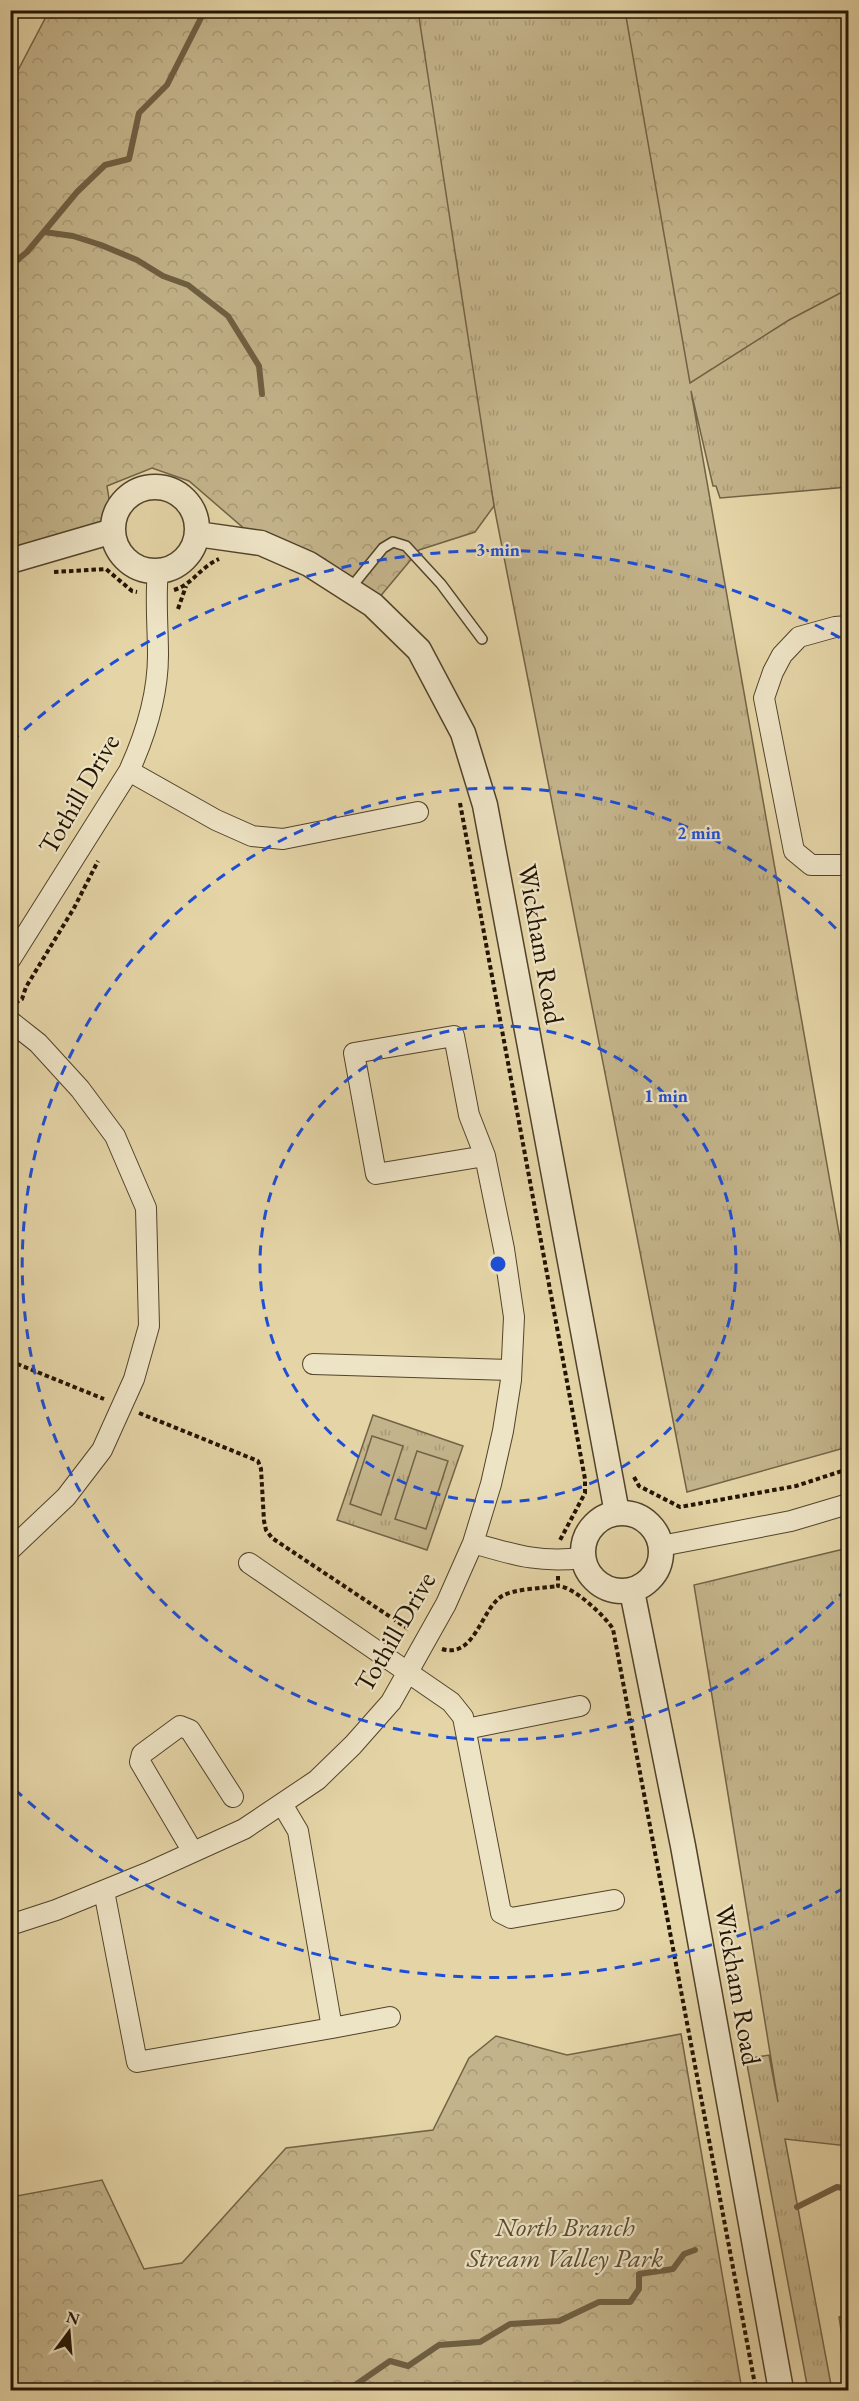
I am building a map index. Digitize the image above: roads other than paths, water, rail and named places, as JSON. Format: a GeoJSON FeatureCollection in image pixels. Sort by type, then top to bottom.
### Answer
{"type":"FeatureCollection","features":[{"type":"Feature","properties":{"kind":"street"},"geometry":{"type":"LineString","coordinates":[[149,488],[165,488],[179,494],[190,505],[196,519],[197,534],[193,548],[184,560],[158,571],[142,569],[127,560],[117,547],[113,531],[116,516],[123,502],[135,493],[149,488]]}},
{"type":"Feature","properties":{"kind":"street"},"geometry":{"type":"LineString","coordinates":[[10,561],[113,531]]}},
{"type":"Feature","properties":{"kind":"street","name":"Wickham Road"},"geometry":{"type":"LineString","coordinates":[[197,534],[261,543],[309,564],[373,604],[419,650],[463,733],[485,805],[617,1513]]}},
{"type":"Feature","properties":{"kind":"street","name":"Tothill Drive"},"geometry":{"type":"LineString","coordinates":[[10,960],[129,771],[145,731],[156,682],[158,656],[155,595],[158,571]]}},
{"type":"Feature","properties":{"kind":"street"},"geometry":{"type":"LineString","coordinates":[[849,626],[835,627],[799,637],[777,664],[765,698],[794,851],[811,865],[849,865]]}},
{"type":"Feature","properties":{"kind":"street"},"geometry":{"type":"LineString","coordinates":[[129,771],[216,820],[252,836],[283,839],[418,812]]}},
{"type":"Feature","properties":{"kind":"street"},"geometry":{"type":"LineString","coordinates":[[10,1021],[38,1043],[80,1089],[115,1137],[146,1208],[149,1326],[134,1379],[102,1450],[66,1497],[10,1550]]}},
{"type":"Feature","properties":{"kind":"street","name":"Tothill Drive"},"geometry":{"type":"LineString","coordinates":[[10,1925],[104,1891],[244,1829],[317,1780],[353,1745],[391,1702],[446,1604],[473,1543],[503,1431],[511,1370],[514,1317],[504,1249],[485,1156],[469,1115],[454,1036],[354,1053],[376,1174],[485,1156]]}},
{"type":"Feature","properties":{"kind":"street"},"geometry":{"type":"LineString","coordinates":[[313,1365],[511,1370]]}},
{"type":"Feature","properties":{"kind":"street"},"geometry":{"type":"LineString","coordinates":[[661,1546],[791,1521],[849,1504]]}},
{"type":"Feature","properties":{"kind":"street"},"geometry":{"type":"LineString","coordinates":[[617,1513],[632,1514],[645,1521],[655,1532],[661,1546],[660,1560],[655,1574],[645,1584],[632,1591],[618,1592],[594,1581],[586,1571],[582,1558],[583,1545],[594,1523],[605,1516],[617,1513]]}},
{"type":"Feature","properties":{"kind":"street"},"geometry":{"type":"LineString","coordinates":[[473,1543],[522,1558],[548,1561],[582,1558]]}},
{"type":"Feature","properties":{"kind":"street"},"geometry":{"type":"LineString","coordinates":[[249,1563],[451,1702],[463,1717],[501,1913],[511,1918],[614,1900]]}},
{"type":"Feature","properties":{"kind":"street","name":"Wickham Road"},"geometry":{"type":"LineString","coordinates":[[632,1591],[683,1845],[781,2391]]}},
{"type":"Feature","properties":{"kind":"street"},"geometry":{"type":"LineString","coordinates":[[466,1729],[580,1706]]}},
{"type":"Feature","properties":{"kind":"street"},"geometry":{"type":"LineString","coordinates":[[193,1852],[140,1762],[142,1754],[180,1726],[190,1730],[233,1797]]}},
{"type":"Feature","properties":{"kind":"street"},"geometry":{"type":"LineString","coordinates":[[282,1804],[298,1831],[332,2028]]}},
{"type":"Feature","properties":{"kind":"street"},"geometry":{"type":"LineString","coordinates":[[104,1891],[137,2062],[390,2017]]}},
{"type":"Feature","properties":{"kind":"lane"},"geometry":{"type":"LineString","coordinates":[[349,590],[383,548],[393,542],[406,546],[441,584],[482,639]]}},
{"type":"Feature","properties":{"kind":"waterway"},"geometry":{"type":"LineString","coordinates":[[10,266],[27,252],[77,192],[105,165],[129,159],[139,113],[167,85],[205,10]]}},
{"type":"Feature","properties":{"kind":"waterway"},"geometry":{"type":"LineString","coordinates":[[44,232],[73,236],[101,245],[137,260],[163,276],[188,285],[228,316],[259,366],[262,394]]}},
{"type":"Feature","properties":{"kind":"waterway"},"geometry":{"type":"LineString","coordinates":[[797,2207],[837,2187],[848,2189]]}},
{"type":"Feature","properties":{"kind":"waterway"},"geometry":{"type":"LineString","coordinates":[[348,2390],[390,2361],[408,2366],[439,2345],[480,2342],[510,2324],[559,2321],[599,2302],[630,2302],[639,2289],[639,2274],[673,2269],[684,2254],[695,2250]]}},
{"type":"Feature","properties":{"kind":"park label","name":"North Branch Stream Valley Park"},"geometry":{"type":"Point","coordinates":[565,2242]}}]}
